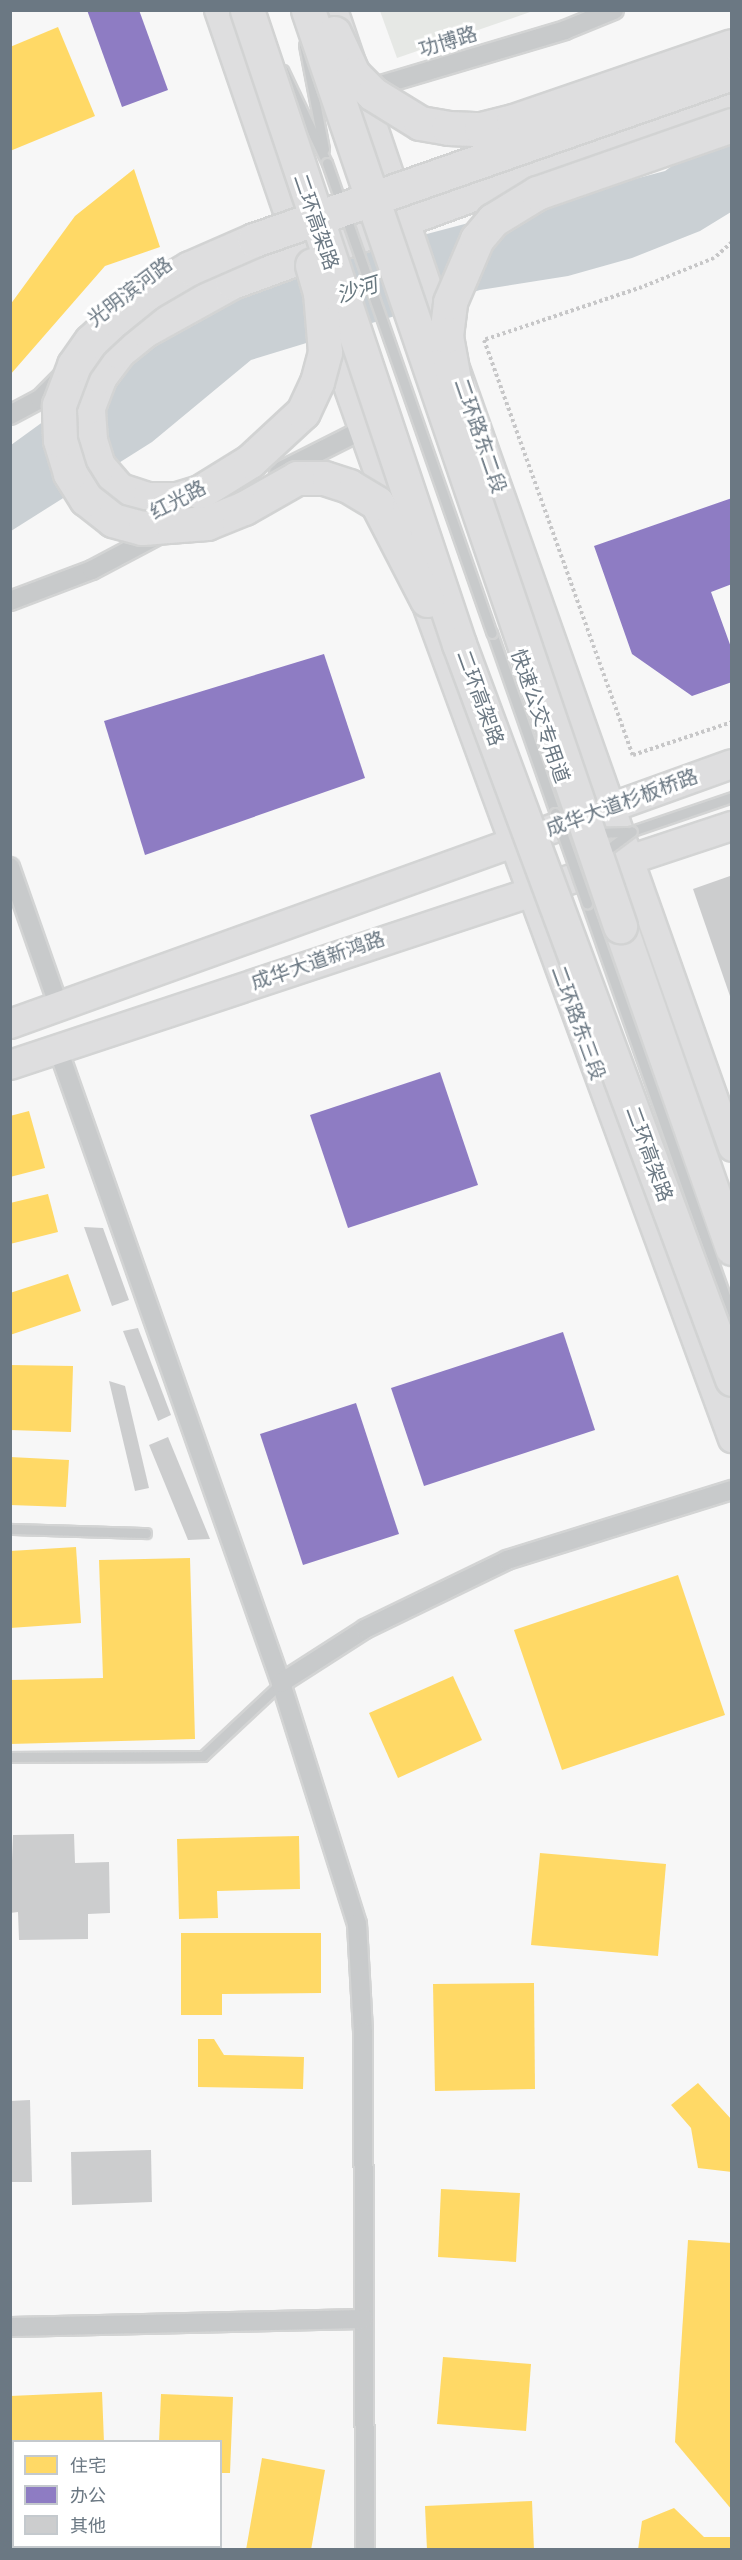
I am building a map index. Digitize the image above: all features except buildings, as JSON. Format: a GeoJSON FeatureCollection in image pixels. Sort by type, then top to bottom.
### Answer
{"type":"FeatureCollection","features":[{"type":"Feature","properties":{"kind":"highway","name":"二环高架路"},"geometry":{"type":"LineString","coordinates":[[247,10],[312,164],[459,644],[732,1379]]}},
{"type":"Feature","properties":{"kind":"highway"},"geometry":{"type":"LineString","coordinates":[[309,19],[353,74],[373,94],[420,123],[448,128],[481,129],[513,121],[732,46]]}},
{"type":"Feature","properties":{"kind":"highway"},"geometry":{"type":"LineString","coordinates":[[309,19],[732,1248]]}},
{"type":"Feature","properties":{"kind":"highway"},"geometry":{"type":"LineString","coordinates":[[459,644],[432,610],[376,503],[349,486],[324,477],[297,478],[244,508],[207,523],[171,528],[142,528],[113,520],[86,499],[70,473],[60,440],[59,405],[74,365],[91,342],[115,319],[147,294],[190,268],[254,240],[732,73]]}},
{"type":"Feature","properties":{"kind":"highway"},"geometry":{"type":"LineString","coordinates":[[312,164],[306,244],[309,254],[312,263],[320,293],[324,352],[317,382],[303,412],[250,461],[200,492],[177,499],[147,500],[119,490],[98,466],[90,439],[88,407],[100,376],[119,351],[167,316],[232,282],[266,270],[288,262],[299,258],[310,254],[332,246],[732,99]]}},
{"type":"Feature","properties":{"kind":"highway"},"geometry":{"type":"LineString","coordinates":[[478,508],[446,336],[450,302],[477,239],[493,220],[537,193],[732,125]]}},
{"type":"Feature","properties":{"kind":"main road"},"geometry":{"type":"LineString","coordinates":[[10,1024],[513,843],[362,429],[218,10]]}},
{"type":"Feature","properties":{"kind":"main road","name":"二环路东二段"},"geometry":{"type":"LineString","coordinates":[[334,10],[441,327],[610,806],[627,861]]}},
{"type":"Feature","properties":{"kind":"main road","name":"成华大道杉板桥路"},"geometry":{"type":"LineString","coordinates":[[513,843],[610,806],[732,764]]}},
{"type":"Feature","properties":{"kind":"main road"},"geometry":{"type":"LineString","coordinates":[[732,826],[627,861],[732,1148]]}},
{"type":"Feature","properties":{"kind":"main road","name":"二环路东三段"},"geometry":{"type":"LineString","coordinates":[[513,843],[528,890],[732,1439]]}},
{"type":"Feature","properties":{"kind":"main road","name":"成华大道新鸿路"},"geometry":{"type":"LineString","coordinates":[[10,1065],[528,890],[627,861]]}},
{"type":"Feature","properties":{"kind":"street","name":"功博路"},"geometry":{"type":"LineString","coordinates":[[362,91],[564,30],[614,10]]}},
{"type":"Feature","properties":{"kind":"street","name":"光明滨河路"},"geometry":{"type":"LineString","coordinates":[[10,415],[40,399],[144,304],[192,274],[296,238]]}},
{"type":"Feature","properties":{"kind":"street","name":"红光路"},"geometry":{"type":"LineString","coordinates":[[10,601],[92,570],[362,429]]}},
{"type":"Feature","properties":{"kind":"street"},"geometry":{"type":"LineString","coordinates":[[10,867],[59,1007]]}},
{"type":"Feature","properties":{"kind":"street"},"geometry":{"type":"LineString","coordinates":[[58,1049],[281,1683],[357,1924],[363,2032],[365,2550]]}},
{"type":"Feature","properties":{"kind":"street"},"geometry":{"type":"LineString","coordinates":[[281,1683],[365,1629],[507,1560],[732,1490]]}},
{"type":"Feature","properties":{"kind":"street"},"geometry":{"type":"LineString","coordinates":[[10,2327],[364,2319]]}},
{"type":"Feature","properties":{"kind":"lane"},"geometry":{"type":"LineString","coordinates":[[255,10],[269,41]]}},
{"type":"Feature","properties":{"kind":"lane"},"geometry":{"type":"LineString","coordinates":[[297,10],[309,19],[312,164]]}},
{"type":"Feature","properties":{"kind":"lane"},"geometry":{"type":"LineString","coordinates":[[279,61],[312,164]]}},
{"type":"Feature","properties":{"kind":"lane","name":"快速公交专用道"},"geometry":{"type":"LineString","coordinates":[[312,164],[555,813],[732,1315]]}},
{"type":"Feature","properties":{"kind":"lane"},"geometry":{"type":"LineString","coordinates":[[555,813],[575,828],[592,832],[632,831],[732,797]]}},
{"type":"Feature","properties":{"kind":"lane"},"geometry":{"type":"LineString","coordinates":[[587,904],[594,867],[603,853],[632,831]]}},
{"type":"Feature","properties":{"kind":"lane"},"geometry":{"type":"LineString","coordinates":[[10,1529],[146,1533]]}},
{"type":"Feature","properties":{"kind":"lane"},"geometry":{"type":"LineString","coordinates":[[10,1757],[203,1756],[281,1683]]}},
{"type":"Feature","properties":{"kind":"path"},"geometry":{"type":"LineString","coordinates":[[732,242],[714,258],[652,283],[484,340],[633,755],[732,722]]}},
{"type":"Feature","properties":{"kind":"shaded area"},"geometry":{"type":"Polygon","coordinates":[[[380,10],[533,11],[397,58],[380,10]]]}},
{"type":"Feature","properties":{"kind":"water","name":"沙河"},"geometry":{"type":"Polygon","coordinates":[[[731,100],[731,212],[700,231],[632,258],[568,276],[480,290],[251,360],[152,442],[11,531],[11,445],[197,310],[370,249],[665,171],[691,152],[731,100]]]}}]}
